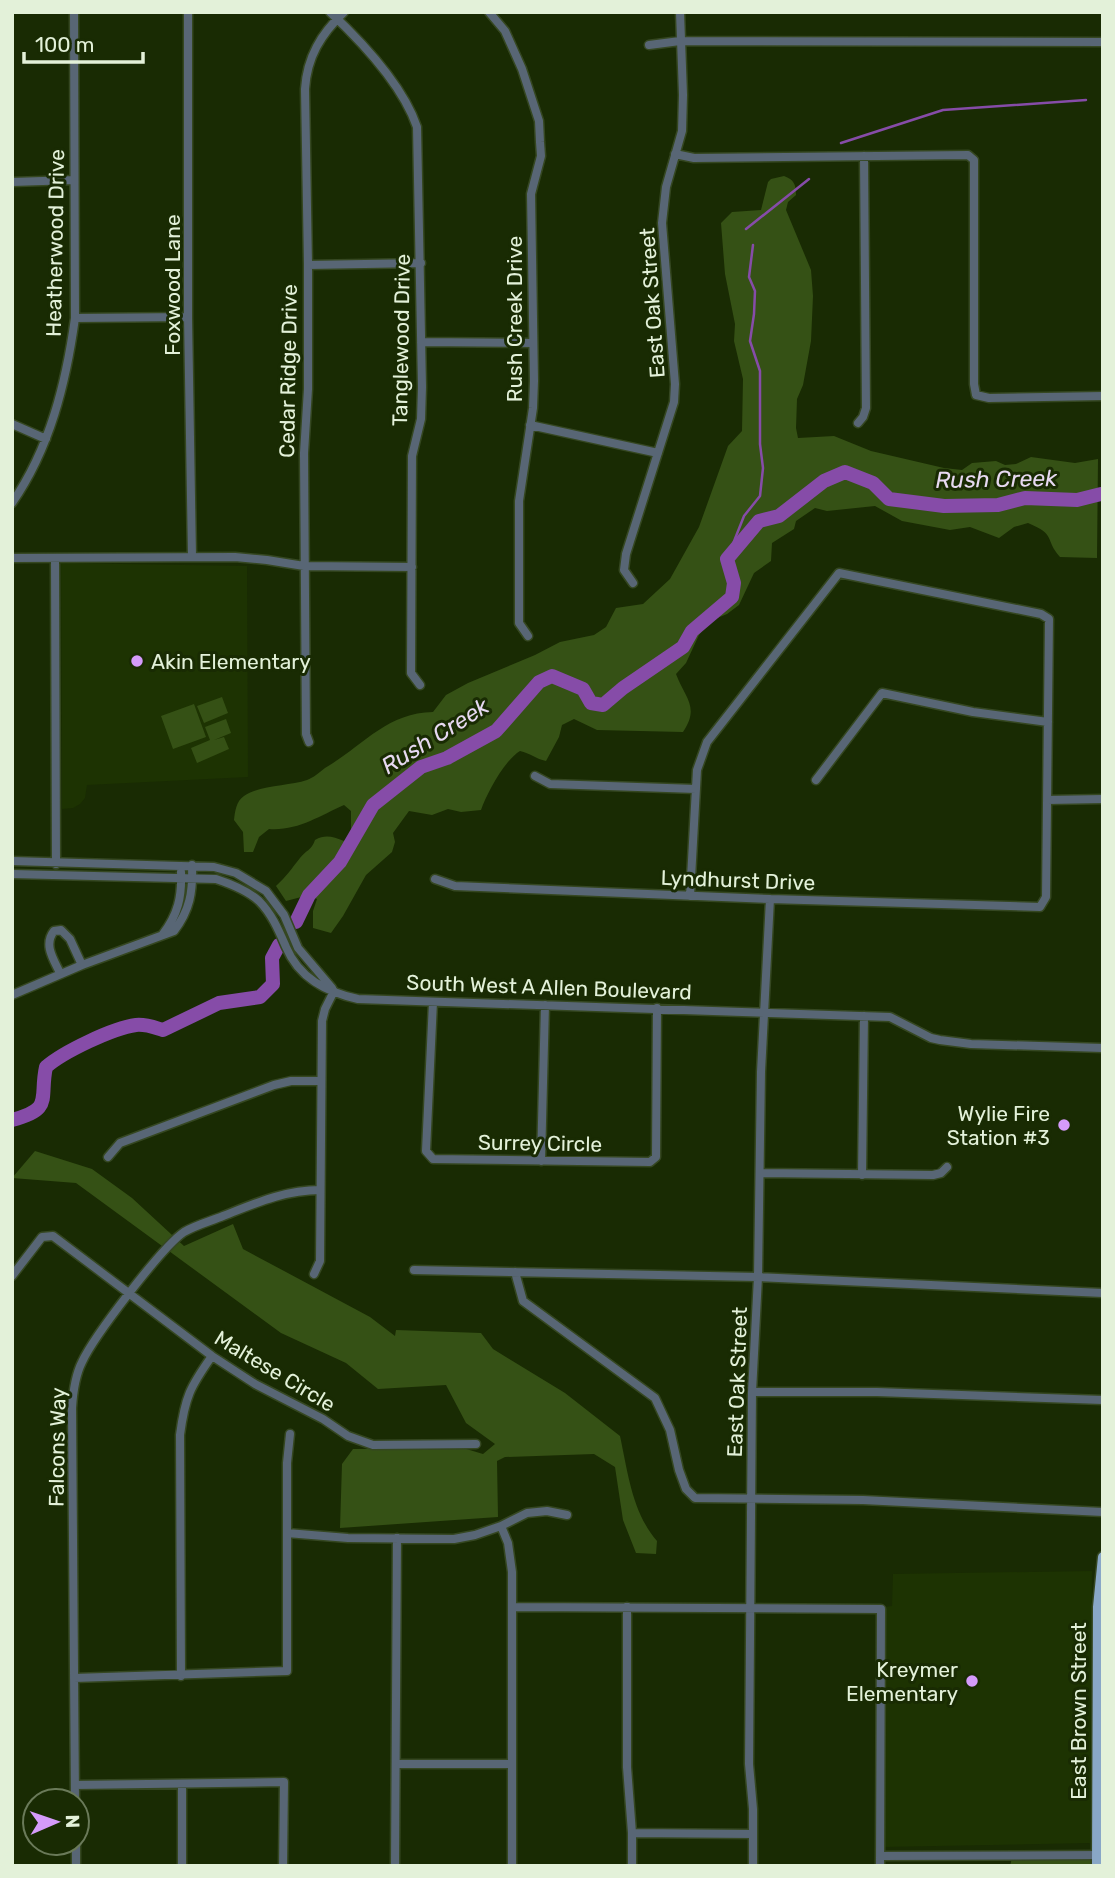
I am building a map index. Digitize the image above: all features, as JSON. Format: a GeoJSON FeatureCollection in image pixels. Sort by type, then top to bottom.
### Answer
{"type":"FeatureCollection","features":[{"type":"Feature","properties":{"kind":"main road","name":"East Brown Street"},"geometry":{"type":"LineString","coordinates":[[1099,1858],[1098,1606],[1103,1556]]}},
{"type":"Feature","properties":{"kind":"street","name":"Heatherwood Drive"},"geometry":{"type":"LineString","coordinates":[[12,503],[33,469],[46,439],[63,389],[75,318],[74,12]]}},
{"type":"Feature","properties":{"kind":"street","name":"Foxwood Lane"},"geometry":{"type":"LineString","coordinates":[[188,12],[188,317],[192,557]]}},
{"type":"Feature","properties":{"kind":"street","name":"Cedar Ridge Drive"},"geometry":{"type":"LineString","coordinates":[[309,742],[306,734],[304,566],[308,265],[305,110],[307,67],[334,16],[344,12]]}},
{"type":"Feature","properties":{"kind":"street","name":"Rush Creek Drive"},"geometry":{"type":"LineString","coordinates":[[489,12],[511,43],[539,121],[541,156],[531,194],[534,381],[519,514],[519,623],[528,636]]}},
{"type":"Feature","properties":{"kind":"street","name":"East Oak Street"},"geometry":{"type":"LineString","coordinates":[[633,583],[624,570],[626,554],[674,402],[675,384],[663,223],[666,187],[682,131],[680,12]]}},
{"type":"Feature","properties":{"kind":"street","name":"Tanglewood Drive"},"geometry":{"type":"LineString","coordinates":[[334,16],[401,91],[411,108],[417,127],[421,263],[421,419],[412,456],[411,673],[420,685]]}},
{"type":"Feature","properties":{"kind":"street"},"geometry":{"type":"LineString","coordinates":[[649,45],[680,41],[1103,42]]}},
{"type":"Feature","properties":{"kind":"street"},"geometry":{"type":"LineString","coordinates":[[676,154],[694,158],[968,155],[974,160],[976,395],[989,398],[1103,396]]}},
{"type":"Feature","properties":{"kind":"street"},"geometry":{"type":"LineString","coordinates":[[858,423],[866,408],[864,156]]}},
{"type":"Feature","properties":{"kind":"street"},"geometry":{"type":"LineString","coordinates":[[12,182],[73,180]]}},
{"type":"Feature","properties":{"kind":"street"},"geometry":{"type":"LineString","coordinates":[[308,265],[421,263]]}},
{"type":"Feature","properties":{"kind":"street"},"geometry":{"type":"LineString","coordinates":[[75,318],[188,317]]}},
{"type":"Feature","properties":{"kind":"street"},"geometry":{"type":"LineString","coordinates":[[421,342],[533,343]]}},
{"type":"Feature","properties":{"kind":"street"},"geometry":{"type":"LineString","coordinates":[[12,425],[46,439]]}},
{"type":"Feature","properties":{"kind":"street"},"geometry":{"type":"LineString","coordinates":[[530,425],[658,453]]}},
{"type":"Feature","properties":{"kind":"street"},"geometry":{"type":"LineString","coordinates":[[12,558],[192,557],[267,560],[304,566],[412,567]]}},
{"type":"Feature","properties":{"kind":"street"},"geometry":{"type":"LineString","coordinates":[[55,559],[56,875]]}},
{"type":"Feature","properties":{"kind":"street"},"geometry":{"type":"LineString","coordinates":[[690,896],[697,770],[707,742],[839,573],[1041,614],[1049,619],[1047,800],[1103,799]]}},
{"type":"Feature","properties":{"kind":"street"},"geometry":{"type":"LineString","coordinates":[[816,780],[882,693],[973,712],[1048,722]]}},
{"type":"Feature","properties":{"kind":"street"},"geometry":{"type":"LineString","coordinates":[[535,776],[550,784],[696,789]]}},
{"type":"Feature","properties":{"kind":"street","name":"Lyndhurst Drive"},"geometry":{"type":"LineString","coordinates":[[435,879],[455,886],[1040,907],[1046,897],[1047,800]]}},
{"type":"Feature","properties":{"kind":"street"},"geometry":{"type":"LineString","coordinates":[[12,861],[214,867],[236,873],[266,891],[284,915],[302,953],[334,991],[322,1021],[320,1261],[314,1274]]}},
{"type":"Feature","properties":{"kind":"street"},"geometry":{"type":"LineString","coordinates":[[163,934],[175,919],[179,906],[181,865]]}},
{"type":"Feature","properties":{"kind":"street"},"geometry":{"type":"LineString","coordinates":[[12,995],[82,964],[173,931],[192,897],[192,865]]}},
{"type":"Feature","properties":{"kind":"street","name":"South West A Allen Boulevard"},"geometry":{"type":"LineString","coordinates":[[12,874],[181,877],[216,879],[232,884],[261,902],[277,926],[289,954],[313,983],[367,1000],[890,1017],[940,1040],[971,1044],[1103,1048]]}},
{"type":"Feature","properties":{"kind":"street","name":"East Oak Street"},"geometry":{"type":"LineString","coordinates":[[753,1866],[749,1764],[750,1499],[764,1012],[770,899]]}},
{"type":"Feature","properties":{"kind":"street"},"geometry":{"type":"LineString","coordinates":[[60,973],[48,944],[54,931],[61,930],[70,939],[82,964]]}},
{"type":"Feature","properties":{"kind":"street","name":"Surrey Circle"},"geometry":{"type":"LineString","coordinates":[[433,1002],[426,1151],[433,1159],[642,1162],[656,1157],[657,1008]]}},
{"type":"Feature","properties":{"kind":"street"},"geometry":{"type":"LineString","coordinates":[[541,1161],[545,1004]]}},
{"type":"Feature","properties":{"kind":"street"},"geometry":{"type":"LineString","coordinates":[[862,1175],[864,1016]]}},
{"type":"Feature","properties":{"kind":"street"},"geometry":{"type":"LineString","coordinates":[[108,1157],[120,1143],[274,1086],[291,1082],[321,1081]]}},
{"type":"Feature","properties":{"kind":"street"},"geometry":{"type":"LineString","coordinates":[[760,1173],[933,1175],[941,1173],[947,1167]]}},
{"type":"Feature","properties":{"kind":"street","name":"Falcons Way"},"geometry":{"type":"LineString","coordinates":[[75,1785],[73,1396],[77,1373],[87,1352],[130,1294],[168,1247],[183,1233],[278,1195],[299,1190],[320,1190]]}},
{"type":"Feature","properties":{"kind":"street","name":"Maltese Circle"},"geometry":{"type":"LineString","coordinates":[[12,1276],[39,1240],[46,1235],[54,1236],[212,1356],[255,1384],[323,1419],[348,1436],[373,1445],[476,1444]]}},
{"type":"Feature","properties":{"kind":"street"},"geometry":{"type":"LineString","coordinates":[[414,1270],[758,1277],[1103,1293]]}},
{"type":"Feature","properties":{"kind":"street"},"geometry":{"type":"LineString","coordinates":[[515,1272],[523,1301],[655,1398],[670,1430],[686,1489],[695,1498],[863,1500],[1103,1512]]}},
{"type":"Feature","properties":{"kind":"street"},"geometry":{"type":"LineString","coordinates":[[181,1676],[180,1434],[191,1385],[212,1356]]}},
{"type":"Feature","properties":{"kind":"street"},"geometry":{"type":"LineString","coordinates":[[752,1392],[877,1392],[1103,1400]]}},
{"type":"Feature","properties":{"kind":"street"},"geometry":{"type":"LineString","coordinates":[[74,1678],[287,1671],[287,1463],[290,1434]]}},
{"type":"Feature","properties":{"kind":"street"},"geometry":{"type":"LineString","coordinates":[[287,1533],[348,1538],[454,1539],[501,1526],[527,1513],[547,1511],[567,1515]]}},
{"type":"Feature","properties":{"kind":"street"},"geometry":{"type":"LineString","coordinates":[[501,1526],[512,1558],[512,1866]]}},
{"type":"Feature","properties":{"kind":"street"},"geometry":{"type":"LineString","coordinates":[[395,1866],[397,1538]]}},
{"type":"Feature","properties":{"kind":"street"},"geometry":{"type":"LineString","coordinates":[[513,1607],[881,1609],[880,1861],[1099,1858]]}},
{"type":"Feature","properties":{"kind":"street"},"geometry":{"type":"LineString","coordinates":[[627,1607],[627,1767],[632,1866]]}},
{"type":"Feature","properties":{"kind":"street"},"geometry":{"type":"LineString","coordinates":[[396,1763],[512,1764]]}},
{"type":"Feature","properties":{"kind":"street"},"geometry":{"type":"LineString","coordinates":[[75,1785],[284,1782],[283,1866]]}},
{"type":"Feature","properties":{"kind":"street"},"geometry":{"type":"LineString","coordinates":[[181,1784],[182,1866]]}},
{"type":"Feature","properties":{"kind":"street"},"geometry":{"type":"LineString","coordinates":[[632,1833],[753,1834]]}},
{"type":"Feature","properties":{"kind":"shaded area"},"geometry":{"type":"Polygon","coordinates":[[[784,176],[794,183],[796,188],[796,195],[788,202],[786,210],[811,270],[813,296],[811,341],[803,385],[797,399],[798,438],[834,436],[871,451],[962,470],[972,463],[996,461],[1005,465],[1016,464],[1031,457],[1075,463],[1098,459],[1097,558],[1060,557],[1047,534],[1028,523],[1014,527],[999,538],[970,527],[950,530],[902,521],[875,506],[827,511],[815,508],[796,521],[794,529],[772,543],[771,561],[754,573],[739,605],[710,621],[699,635],[686,663],[676,674],[691,709],[683,732],[597,730],[574,719],[562,725],[559,737],[546,761],[520,751],[508,762],[487,795],[481,810],[461,812],[448,809],[432,815],[409,811],[393,833],[395,842],[392,852],[366,875],[331,933],[313,928],[313,911],[317,899],[309,895],[286,901],[276,886],[315,840],[333,837],[344,841],[351,832],[351,811],[344,805],[299,825],[269,829],[259,837],[253,852],[244,852],[243,832],[234,820],[239,801],[251,792],[309,779],[388,724],[416,714],[433,712],[446,695],[468,683],[560,642],[594,635],[606,627],[616,608],[643,604],[670,579],[699,527],[728,446],[742,431],[743,379],[734,341],[735,324],[725,274],[721,223],[732,212],[761,210],[768,182],[784,176]]]}},
{"type":"Feature","properties":{"kind":"shaded area"},"geometry":{"type":"Polygon","coordinates":[[[61,563],[247,566],[248,777],[87,785],[85,798],[80,804],[62,809],[61,563]]]}},
{"type":"Feature","properties":{"kind":"shaded area"},"geometry":{"type":"Polygon","coordinates":[[[222,697],[228,713],[204,723],[197,706],[222,697]]]}},
{"type":"Feature","properties":{"kind":"shaded area"},"geometry":{"type":"Polygon","coordinates":[[[194,704],[206,737],[173,749],[161,716],[194,704]]]}},
{"type":"Feature","properties":{"kind":"shaded area"},"geometry":{"type":"Polygon","coordinates":[[[226,719],[231,733],[214,740],[224,737],[229,749],[197,763],[191,748],[210,740],[205,727],[226,719]]]}},
{"type":"Feature","properties":{"kind":"shaded area"},"geometry":{"type":"Polygon","coordinates":[[[35,1151],[92,1169],[132,1198],[184,1246],[233,1224],[243,1249],[370,1317],[395,1336],[396,1330],[481,1333],[493,1349],[565,1393],[620,1436],[636,1505],[657,1541],[656,1554],[636,1553],[623,1520],[615,1467],[594,1454],[505,1457],[497,1461],[498,1517],[340,1528],[342,1464],[353,1449],[463,1448],[483,1454],[495,1444],[466,1423],[446,1385],[378,1389],[346,1363],[281,1333],[76,1183],[12,1178],[35,1151]]]}},
{"type":"Feature","properties":{"kind":"shaded area"},"geometry":{"type":"Polygon","coordinates":[[[1092,1571],[1090,1843],[882,1847],[883,1607],[892,1606],[893,1574],[1092,1571]]]}},
{"type":"Feature","properties":{"kind":"shaded area"},"geometry":{"type":"Polygon","coordinates":[[[1012,1858],[1094,1858],[1094,1866],[1010,1866],[1012,1858]]]}},
{"type":"Feature","properties":{"kind":"waterway"},"geometry":{"type":"LineString","coordinates":[[841,143],[943,110],[1086,100]]}},
{"type":"Feature","properties":{"kind":"waterway"},"geometry":{"type":"LineString","coordinates":[[746,229],[809,179]]}},
{"type":"Feature","properties":{"kind":"waterway"},"geometry":{"type":"LineString","coordinates":[[727,559],[744,516],[760,496],[763,468],[760,444],[760,371],[750,341],[755,291],[749,277],[753,245]]}},
{"type":"Feature","properties":{"kind":"waterway","name":"Rush Creek"},"geometry":{"type":"LineString","coordinates":[[296,922],[309,895],[340,862],[373,805],[421,767],[447,758],[496,731],[539,682],[552,676],[583,689],[591,703],[603,705],[683,647],[692,631],[732,597],[734,583],[727,559],[759,521],[779,516],[824,481],[845,472],[873,483],[889,499],[944,506],[998,505],[1025,498],[1077,500],[1101,494]]}},
{"type":"Feature","properties":{"kind":"waterway","name":"Rush Creek"},"geometry":{"type":"LineString","coordinates":[[12,1120],[34,1112],[39,1107],[46,1067],[89,1041],[136,1025],[163,1030],[219,1003],[260,997],[273,984],[272,958],[279,945]]}},
{"type":"Feature","properties":{"kind":"place","name":"Akin Elementary"},"geometry":{"type":"Point","coordinates":[137,661]}},
{"type":"Feature","properties":{"kind":"place","name":"Wylie Fire Station #3"},"geometry":{"type":"Point","coordinates":[1064,1125]}},
{"type":"Feature","properties":{"kind":"place","name":"Kreymer Elementary"},"geometry":{"type":"Point","coordinates":[972,1681]}}]}
